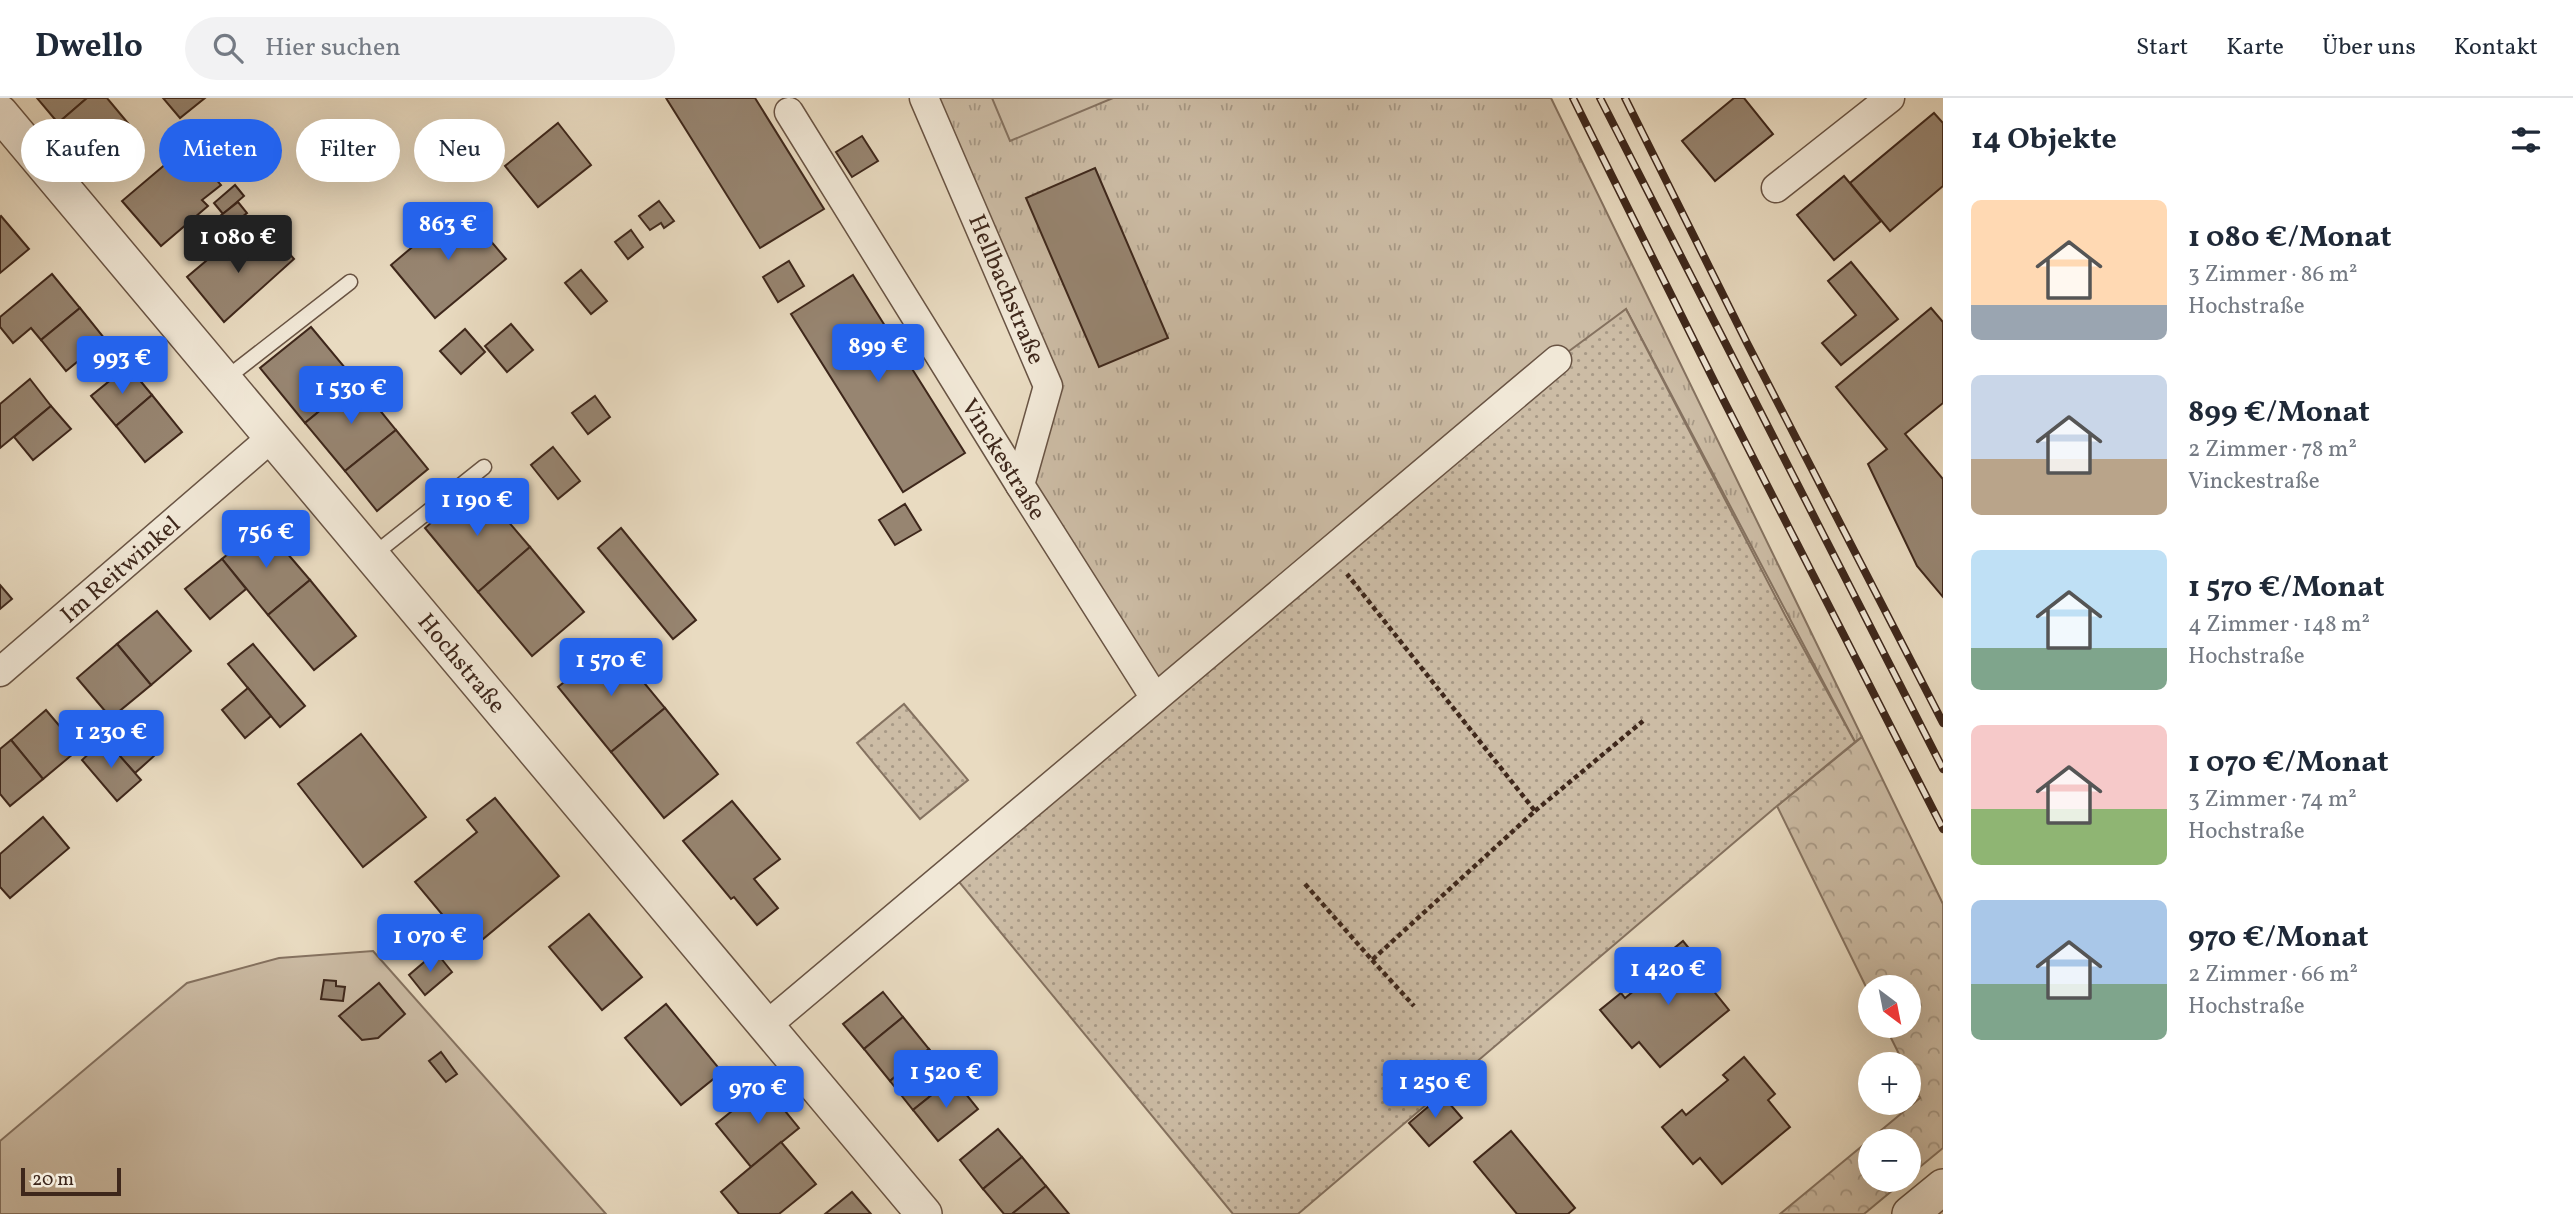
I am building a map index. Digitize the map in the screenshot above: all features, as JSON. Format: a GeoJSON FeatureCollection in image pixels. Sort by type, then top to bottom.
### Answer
{"type":"FeatureCollection","features":[{"type":"Feature","properties":{"kind":"street","name":"Hellbachstraße"},"geometry":{"type":"LineString","coordinates":[[925,98],[1048,386],[1020,485]]}},
{"type":"Feature","properties":{"kind":"street"},"geometry":{"type":"LineString","coordinates":[[1776,188],[1890,98]]}},
{"type":"Feature","properties":{"kind":"street","name":"Vinckestraße"},"geometry":{"type":"LineString","coordinates":[[789,112],[1020,485],[1156,698]]}},
{"type":"Feature","properties":{"kind":"street","name":"Hochstraße"},"geometry":{"type":"LineString","coordinates":[[0,113],[923,1214]]}},
{"type":"Feature","properties":{"kind":"street"},"geometry":{"type":"LineString","coordinates":[[766,1026],[1557,360]]}},
{"type":"Feature","properties":{"kind":"street","name":"Im Reitwinkel"},"geometry":{"type":"LineString","coordinates":[[0,672],[271,438]]}},
{"type":"Feature","properties":{"kind":"street"},"geometry":{"type":"LineString","coordinates":[[1910,1214],[1943,1187]]}},
{"type":"Feature","properties":{"kind":"lane"},"geometry":{"type":"LineString","coordinates":[[223,380],[349,282]]}},
{"type":"Feature","properties":{"kind":"lane"},"geometry":{"type":"LineString","coordinates":[[372,556],[484,467]]}},
{"type":"Feature","properties":{"kind":"path"},"geometry":{"type":"LineString","coordinates":[[1329,552],[1535,811]]}},
{"type":"Feature","properties":{"kind":"path"},"geometry":{"type":"LineString","coordinates":[[1372,960],[1535,811],[1643,721]]}},
{"type":"Feature","properties":{"kind":"path"},"geometry":{"type":"LineString","coordinates":[[1305,884],[1414,1006]]}},
{"type":"Feature","properties":{"kind":"green space"},"geometry":{"type":"Polygon","coordinates":[[[924,98],[1551,98],[1862,737],[1855,742],[1626,309],[1155,698],[1020,485],[1048,386],[924,98]]]}},
{"type":"Feature","properties":{"kind":"green space"},"geometry":{"type":"Polygon","coordinates":[[[992,98],[1113,98],[1010,141],[992,98]]]}},
{"type":"Feature","properties":{"kind":"green space"},"geometry":{"type":"Polygon","coordinates":[[[1626,309],[1785,615],[1855,742],[1298,1214],[1233,1214],[950,871],[1557,360],[1626,309]]]}},
{"type":"Feature","properties":{"kind":"green space"},"geometry":{"type":"Polygon","coordinates":[[[904,704],[968,780],[920,819],[857,743],[904,704]]]}},
{"type":"Feature","properties":{"kind":"green space"},"geometry":{"type":"Polygon","coordinates":[[[1862,737],[1943,904],[1943,1148],[1921,1166],[1921,1129],[1883,1129],[1899,1115],[1921,1115],[1921,1052],[1898,1052],[1891,1038],[1922,1038],[1922,975],[1860,975],[1777,806],[1862,737]]]}},
{"type":"Feature","properties":{"kind":"green space"},"geometry":{"type":"Polygon","coordinates":[[[373,951],[606,1214],[0,1214],[0,1141],[187,983],[279,958],[373,951]]]}},
{"type":"Feature","properties":{"kind":"green space"},"geometry":{"type":"Polygon","coordinates":[[[1858,1149],[1858,1192],[1891,1192],[1864,1214],[1780,1214],[1858,1149]]]}},
{"type":"Feature","properties":{"kind":"building"},"geometry":{"type":"Polygon","coordinates":[[[37,98],[87,98],[63,119],[55,119],[37,98]]]}},
{"type":"Feature","properties":{"kind":"building"},"geometry":{"type":"Polygon","coordinates":[[[87,98],[107,98],[124,119],[63,119],[87,98]]]}},
{"type":"Feature","properties":{"kind":"building"},"geometry":{"type":"Polygon","coordinates":[[[163,98],[205,98],[180,118],[163,98]]]}},
{"type":"Feature","properties":{"kind":"building"},"geometry":{"type":"Polygon","coordinates":[[[666,98],[755,98],[824,209],[760,248],[666,98]]]}},
{"type":"Feature","properties":{"kind":"building"},"geometry":{"type":"Polygon","coordinates":[[[1734,98],[1744,98],[1773,134],[1715,181],[1682,141],[1734,98]]]}},
{"type":"Feature","properties":{"kind":"building"},"geometry":{"type":"Polygon","coordinates":[[[1934,113],[1943,123],[1943,186],[1890,231],[1850,183],[1934,113]]]}},
{"type":"Feature","properties":{"kind":"building"},"geometry":{"type":"Polygon","coordinates":[[[558,123],[591,165],[538,207],[505,166],[558,123]]]}},
{"type":"Feature","properties":{"kind":"building"},"geometry":{"type":"Polygon","coordinates":[[[862,136],[878,161],[852,177],[836,152],[862,136]]]}},
{"type":"Feature","properties":{"kind":"building"},"geometry":{"type":"Polygon","coordinates":[[[1095,168],[1168,338],[1099,367],[1026,198],[1095,168]]]}},
{"type":"Feature","properties":{"kind":"building"},"geometry":{"type":"Polygon","coordinates":[[[159,170],[159,182],[218,182],[221,185],[202,200],[208,206],[161,246],[122,201],[159,170]]]}},
{"type":"Feature","properties":{"kind":"building"},"geometry":{"type":"Polygon","coordinates":[[[1844,176],[1881,221],[1834,260],[1797,215],[1844,176]]]}},
{"type":"Feature","properties":{"kind":"building"},"geometry":{"type":"Polygon","coordinates":[[[235,185],[244,196],[223,214],[214,203],[235,185]]]}},
{"type":"Feature","properties":{"kind":"building"},"geometry":{"type":"Polygon","coordinates":[[[659,201],[674,221],[664,228],[661,223],[650,230],[639,216],[659,201]]]}},
{"type":"Feature","properties":{"kind":"building"},"geometry":{"type":"Polygon","coordinates":[[[238,202],[247,213],[224,231],[215,220],[238,202]]]}},
{"type":"Feature","properties":{"kind":"building"},"geometry":{"type":"Polygon","coordinates":[[[461,206],[506,259],[435,318],[391,265],[461,206]]]}},
{"type":"Feature","properties":{"kind":"building"},"geometry":{"type":"Polygon","coordinates":[[[0,217],[29,249],[0,273],[0,217]]]}},
{"type":"Feature","properties":{"kind":"building"},"geometry":{"type":"Polygon","coordinates":[[[631,230],[643,247],[628,259],[615,242],[631,230]]]}},
{"type":"Feature","properties":{"kind":"building"},"geometry":{"type":"Polygon","coordinates":[[[277,239],[294,259],[224,322],[187,277],[225,245],[228,248],[235,242],[242,250],[251,243],[260,253],[277,239]]]}},
{"type":"Feature","properties":{"kind":"building"},"geometry":{"type":"Polygon","coordinates":[[[789,261],[804,286],[778,302],[763,277],[789,261]]]}},
{"type":"Feature","properties":{"kind":"building"},"geometry":{"type":"Polygon","coordinates":[[[1851,262],[1898,319],[1841,365],[1822,343],[1856,315],[1828,281],[1851,262]]]}},
{"type":"Feature","properties":{"kind":"building"},"geometry":{"type":"Polygon","coordinates":[[[581,270],[607,301],[591,314],[565,283],[581,270]]]}},
{"type":"Feature","properties":{"kind":"building"},"geometry":{"type":"Polygon","coordinates":[[[52,274],[80,308],[41,340],[31,328],[13,343],[0,327],[0,317],[52,274]]]}},
{"type":"Feature","properties":{"kind":"building"},"geometry":{"type":"Polygon","coordinates":[[[853,275],[965,453],[903,492],[791,314],[853,275]]]}},
{"type":"Feature","properties":{"kind":"building"},"geometry":{"type":"Polygon","coordinates":[[[80,308],[105,339],[66,371],[41,340],[80,308]]]}},
{"type":"Feature","properties":{"kind":"building"},"geometry":{"type":"Polygon","coordinates":[[[1931,308],[1943,322],[1943,403],[1905,434],[1943,479],[1943,597],[1917,566],[1868,464],[1887,449],[1836,387],[1931,308]]]}},
{"type":"Feature","properties":{"kind":"building"},"geometry":{"type":"Polygon","coordinates":[[[511,324],[533,350],[507,372],[485,346],[511,324]]]}},
{"type":"Feature","properties":{"kind":"building"},"geometry":{"type":"Polygon","coordinates":[[[311,327],[356,381],[305,423],[260,368],[311,327]]]}},
{"type":"Feature","properties":{"kind":"building"},"geometry":{"type":"Polygon","coordinates":[[[465,329],[485,352],[461,374],[440,351],[465,329]]]}},
{"type":"Feature","properties":{"kind":"building"},"geometry":{"type":"Polygon","coordinates":[[[128,366],[152,395],[116,426],[91,396],[128,366]]]}},
{"type":"Feature","properties":{"kind":"building"},"geometry":{"type":"Polygon","coordinates":[[[30,379],[51,406],[0,448],[0,404],[30,379]]]}},
{"type":"Feature","properties":{"kind":"building"},"geometry":{"type":"Polygon","coordinates":[[[356,381],[396,430],[345,471],[305,423],[356,381]]]}},
{"type":"Feature","properties":{"kind":"building"},"geometry":{"type":"Polygon","coordinates":[[[152,395],[182,432],[145,462],[116,426],[152,395]]]}},
{"type":"Feature","properties":{"kind":"building"},"geometry":{"type":"Polygon","coordinates":[[[595,396],[610,417],[588,434],[572,413],[595,396]]]}},
{"type":"Feature","properties":{"kind":"building"},"geometry":{"type":"Polygon","coordinates":[[[51,406],[71,429],[33,460],[14,437],[51,406]]]}},
{"type":"Feature","properties":{"kind":"building"},"geometry":{"type":"Polygon","coordinates":[[[396,430],[428,469],[377,511],[345,471],[396,430]]]}},
{"type":"Feature","properties":{"kind":"building"},"geometry":{"type":"Polygon","coordinates":[[[553,447],[580,481],[558,499],[531,465],[553,447]]]}},
{"type":"Feature","properties":{"kind":"building"},"geometry":{"type":"Polygon","coordinates":[[[476,484],[530,547],[478,592],[425,528],[476,484]]]}},
{"type":"Feature","properties":{"kind":"building"},"geometry":{"type":"Polygon","coordinates":[[[905,504],[921,530],[895,545],[879,520],[905,504]]]}},
{"type":"Feature","properties":{"kind":"building"},"geometry":{"type":"Polygon","coordinates":[[[263,525],[310,580],[268,615],[222,559],[263,525]]]}},
{"type":"Feature","properties":{"kind":"building"},"geometry":{"type":"Polygon","coordinates":[[[621,528],[696,620],[673,639],[598,548],[621,528]]]}},
{"type":"Feature","properties":{"kind":"building"},"geometry":{"type":"Polygon","coordinates":[[[530,547],[584,612],[532,656],[478,592],[530,547]]]}},
{"type":"Feature","properties":{"kind":"building"},"geometry":{"type":"Polygon","coordinates":[[[222,559],[246,589],[210,619],[185,589],[222,559]]]}},
{"type":"Feature","properties":{"kind":"building"},"geometry":{"type":"Polygon","coordinates":[[[310,580],[356,636],[314,670],[268,615],[310,580]]]}},
{"type":"Feature","properties":{"kind":"building"},"geometry":{"type":"Polygon","coordinates":[[[0,585],[12,599],[0,609],[0,585]]]}},
{"type":"Feature","properties":{"kind":"building"},"geometry":{"type":"Polygon","coordinates":[[[157,611],[191,651],[151,685],[117,644],[157,611]]]}},
{"type":"Feature","properties":{"kind":"building"},"geometry":{"type":"Polygon","coordinates":[[[117,644],[151,685],[111,718],[77,678],[117,644]]]}},
{"type":"Feature","properties":{"kind":"building"},"geometry":{"type":"Polygon","coordinates":[[[253,644],[305,706],[280,727],[228,664],[253,644]]]}},
{"type":"Feature","properties":{"kind":"building"},"geometry":{"type":"Polygon","coordinates":[[[612,644],[665,708],[611,752],[558,687],[612,644]]]}},
{"type":"Feature","properties":{"kind":"building"},"geometry":{"type":"Polygon","coordinates":[[[248,688],[271,716],[245,738],[222,710],[248,688]]]}},
{"type":"Feature","properties":{"kind":"building"},"geometry":{"type":"Polygon","coordinates":[[[665,708],[718,774],[664,818],[611,752],[665,708]]]}},
{"type":"Feature","properties":{"kind":"building"},"geometry":{"type":"Polygon","coordinates":[[[46,710],[79,749],[43,779],[11,740],[46,710]]]}},
{"type":"Feature","properties":{"kind":"building"},"geometry":{"type":"Polygon","coordinates":[[[135,734],[154,756],[135,773],[116,752],[135,734]]]}},
{"type":"Feature","properties":{"kind":"building"},"geometry":{"type":"Polygon","coordinates":[[[361,734],[426,817],[363,867],[298,784],[361,734]]]}},
{"type":"Feature","properties":{"kind":"building"},"geometry":{"type":"Polygon","coordinates":[[[105,739],[141,780],[117,801],[82,760],[105,739]]]}},
{"type":"Feature","properties":{"kind":"building"},"geometry":{"type":"Polygon","coordinates":[[[11,740],[43,779],[10,806],[0,794],[0,749],[11,740]]]}},
{"type":"Feature","properties":{"kind":"building"},"geometry":{"type":"Polygon","coordinates":[[[495,798],[559,876],[471,949],[415,882],[477,832],[467,820],[495,798]]]}},
{"type":"Feature","properties":{"kind":"building"},"geometry":{"type":"Polygon","coordinates":[[[732,801],[780,859],[754,879],[778,908],[757,925],[734,897],[731,899],[683,841],[732,801]]]}},
{"type":"Feature","properties":{"kind":"building"},"geometry":{"type":"Polygon","coordinates":[[[43,817],[69,848],[10,898],[0,887],[0,854],[43,817]]]}},
{"type":"Feature","properties":{"kind":"building"},"geometry":{"type":"Polygon","coordinates":[[[589,914],[642,977],[602,1010],[549,947],[589,914]]]}},
{"type":"Feature","properties":{"kind":"building"},"geometry":{"type":"Polygon","coordinates":[[[1683,941],[1713,978],[1707,983],[1729,1010],[1660,1067],[1639,1042],[1632,1048],[1600,1010],[1621,993],[1625,998],[1667,964],[1662,958],[1683,941]]]}},
{"type":"Feature","properties":{"kind":"building"},"geometry":{"type":"Polygon","coordinates":[[[436,952],[452,972],[425,995],[409,975],[436,952]]]}},
{"type":"Feature","properties":{"kind":"building"},"geometry":{"type":"Polygon","coordinates":[[[324,980],[336,981],[336,986],[345,987],[343,1001],[321,999],[324,980]]]}},
{"type":"Feature","properties":{"kind":"building"},"geometry":{"type":"Polygon","coordinates":[[[379,983],[405,1014],[378,1038],[362,1040],[339,1016],[379,983]]]}},
{"type":"Feature","properties":{"kind":"building"},"geometry":{"type":"Polygon","coordinates":[[[883,992],[903,1017],[864,1049],[843,1024],[883,992]]]}},
{"type":"Feature","properties":{"kind":"building"},"geometry":{"type":"Polygon","coordinates":[[[666,1004],[722,1072],[681,1105],[625,1038],[666,1004]]]}},
{"type":"Feature","properties":{"kind":"building"},"geometry":{"type":"Polygon","coordinates":[[[903,1017],[929,1049],[890,1081],[864,1049],[903,1017]]]}},
{"type":"Feature","properties":{"kind":"building"},"geometry":{"type":"Polygon","coordinates":[[[929,1049],[953,1078],[913,1110],[890,1081],[929,1049]]]}},
{"type":"Feature","properties":{"kind":"building"},"geometry":{"type":"Polygon","coordinates":[[[441,1052],[457,1074],[446,1082],[429,1061],[441,1052]]]}},
{"type":"Feature","properties":{"kind":"building"},"geometry":{"type":"Polygon","coordinates":[[[1744,1057],[1775,1094],[1768,1100],[1790,1127],[1722,1184],[1700,1158],[1693,1164],[1662,1127],[1682,1110],[1686,1115],[1728,1080],[1723,1075],[1744,1057]]]}},
{"type":"Feature","properties":{"kind":"building"},"geometry":{"type":"Polygon","coordinates":[[[953,1078],[978,1109],[938,1141],[913,1110],[953,1078]]]}},
{"type":"Feature","properties":{"kind":"building"},"geometry":{"type":"Polygon","coordinates":[[[764,1085],[799,1128],[751,1167],[716,1124],[764,1085]]]}},
{"type":"Feature","properties":{"kind":"building"},"geometry":{"type":"Polygon","coordinates":[[[1442,1095],[1462,1118],[1429,1146],[1409,1123],[1442,1095]]]}},
{"type":"Feature","properties":{"kind":"building"},"geometry":{"type":"Polygon","coordinates":[[[998,1129],[1022,1157],[983,1189],[960,1160],[998,1129]]]}},
{"type":"Feature","properties":{"kind":"building"},"geometry":{"type":"Polygon","coordinates":[[[1511,1131],[1575,1208],[1568,1214],[1517,1214],[1474,1162],[1511,1131]]]}},
{"type":"Feature","properties":{"kind":"building"},"geometry":{"type":"Polygon","coordinates":[[[781,1142],[816,1184],[779,1214],[739,1214],[721,1192],[781,1142]]]}},
{"type":"Feature","properties":{"kind":"building"},"geometry":{"type":"Polygon","coordinates":[[[1022,1157],[1046,1186],[1012,1214],[1004,1214],[983,1189],[1022,1157]]]}},
{"type":"Feature","properties":{"kind":"building"},"geometry":{"type":"Polygon","coordinates":[[[1046,1186],[1069,1214],[1012,1214],[1046,1186]]]}},
{"type":"Feature","properties":{"kind":"building"},"geometry":{"type":"Polygon","coordinates":[[[852,1192],[871,1214],[825,1214],[852,1192]]]}},
{"type":"Feature","properties":{"kind":"railway"},"geometry":{"type":"LineString","coordinates":[[1573,98],[1724,401],[1943,829]]}},
{"type":"Feature","properties":{"kind":"railway"},"geometry":{"type":"LineString","coordinates":[[1600,98],[1943,769]]}},
{"type":"Feature","properties":{"kind":"railway"},"geometry":{"type":"LineString","coordinates":[[1625,98],[1747,343],[1943,723]]}}]}
